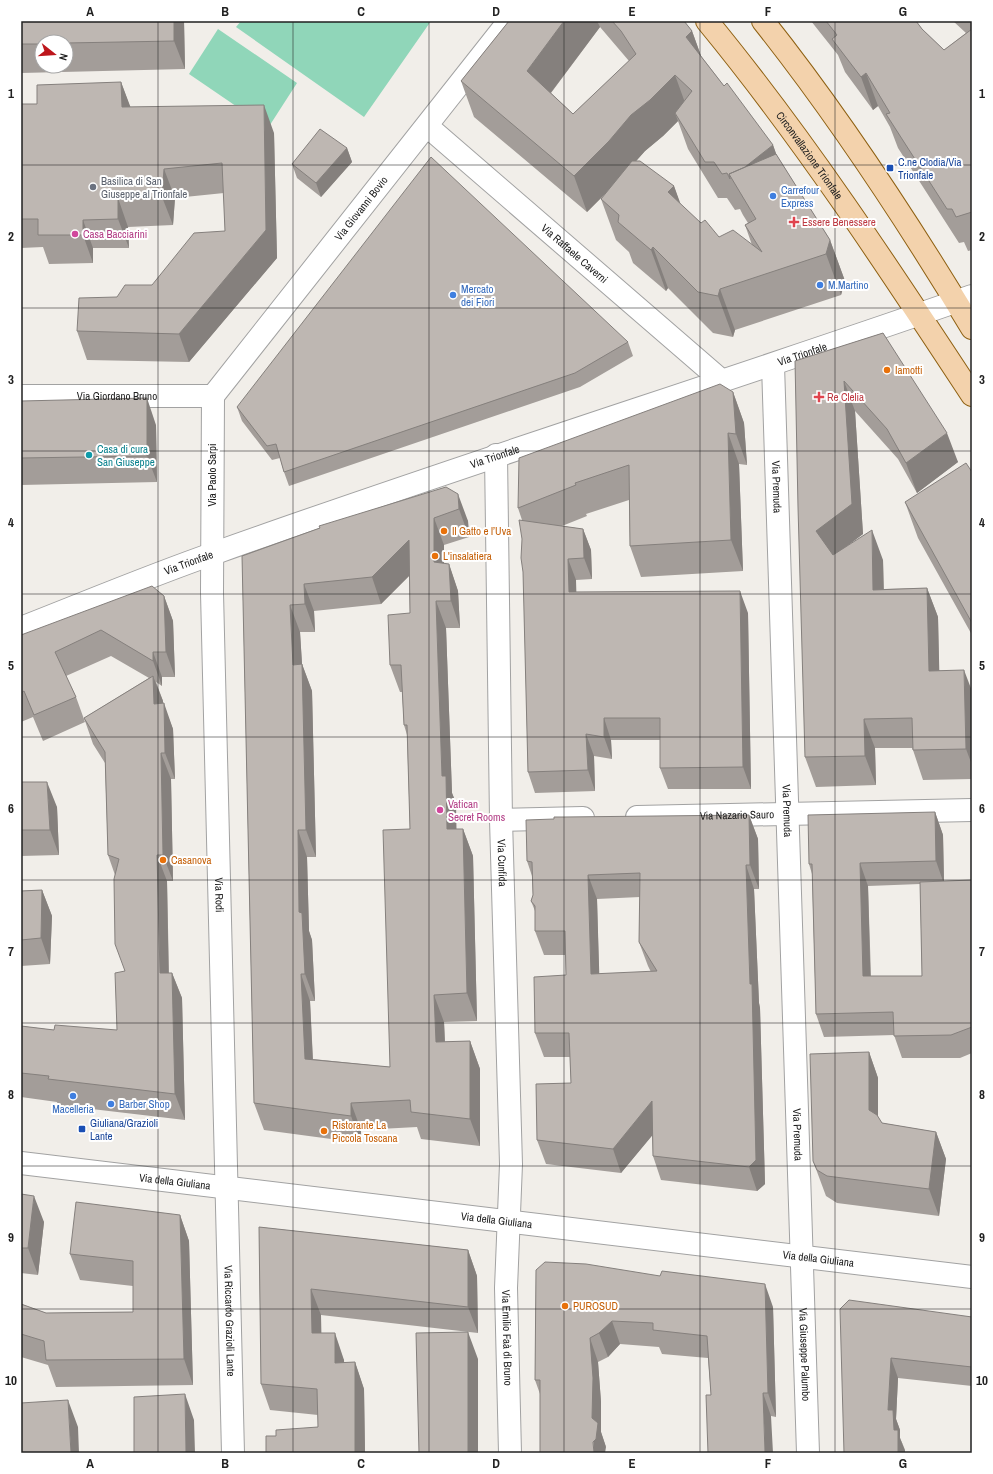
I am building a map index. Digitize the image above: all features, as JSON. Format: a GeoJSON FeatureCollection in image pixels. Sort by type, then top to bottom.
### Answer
{"type":"FeatureCollection","features":[{"type":"Feature","properties":{"kind":"main road","name":"Circonvallazione Trionfale"},"geometry":{"type":"LineString","coordinates":[[707,21],[763,92],[827,178],[972,395]]}},
{"type":"Feature","properties":{"kind":"main road"},"geometry":{"type":"LineString","coordinates":[[763,21],[800,67],[964,299],[972,328]]}},
{"type":"Feature","properties":{"kind":"street","name":"Via Giovanni Bovio"},"geometry":{"type":"LineString","coordinates":[[213,396],[428,126],[509,21]]}},
{"type":"Feature","properties":{"kind":"street","name":"Via Raffaele Caverni"},"geometry":{"type":"LineString","coordinates":[[428,126],[722,381]]}},
{"type":"Feature","properties":{"kind":"street","name":"Via Trionfale"},"geometry":{"type":"LineString","coordinates":[[21,628],[212,554],[496,455],[774,365],[964,299]]}},
{"type":"Feature","properties":{"kind":"street","name":"Via Premuda"},"geometry":{"type":"LineString","coordinates":[[774,365],[801,1256]]}},
{"type":"Feature","properties":{"kind":"street","name":"Via Giordano Bruno"},"geometry":{"type":"LineString","coordinates":[[21,396],[213,396]]}},
{"type":"Feature","properties":{"kind":"street","name":"Via Paolo Sarpi"},"geometry":{"type":"LineString","coordinates":[[212,554],[213,396]]}},
{"type":"Feature","properties":{"kind":"street","name":"Via Cunfida"},"geometry":{"type":"LineString","coordinates":[[496,455],[501,820],[511,1164],[509,1222]]}},
{"type":"Feature","properties":{"kind":"street","name":"Via Rodi"},"geometry":{"type":"LineString","coordinates":[[212,554],[227,1188]]}},
{"type":"Feature","properties":{"kind":"street","name":"Via Nazario Sauro"},"geometry":{"type":"LineString","coordinates":[[501,820],[972,810]]}},
{"type":"Feature","properties":{"kind":"street","name":"Via della Giuliana"},"geometry":{"type":"LineString","coordinates":[[21,1163],[972,1277]]}},
{"type":"Feature","properties":{"kind":"street","name":"Via Riccardo Grazioli Lante"},"geometry":{"type":"LineString","coordinates":[[227,1188],[233,1453]]}},
{"type":"Feature","properties":{"kind":"street","name":"Via Emilio Faà di Bruno"},"geometry":{"type":"LineString","coordinates":[[509,1222],[506,1288],[510,1453]]}},
{"type":"Feature","properties":{"kind":"street","name":"Via Giuseppe Palumbo"},"geometry":{"type":"LineString","coordinates":[[801,1256],[808,1453]]}},
{"type":"Feature","properties":{"kind":"green space"},"geometry":{"type":"Polygon","coordinates":[[[241,21],[431,21],[364,117],[236,27],[241,21]]]}},
{"type":"Feature","properties":{"kind":"green space"},"geometry":{"type":"Polygon","coordinates":[[[218,29],[297,83],[268,128],[189,74],[218,29]]]}},
{"type":"Feature","properties":{"kind":"building"},"geometry":{"type":"Polygon","coordinates":[[[21,21],[174,21],[174,41],[74,43],[74,34],[34,34],[34,44],[21,44],[21,21]]]}},
{"type":"Feature","properties":{"kind":"building"},"geometry":{"type":"Polygon","coordinates":[[[509,21],[564,21],[527,71],[573,114],[636,54],[621,31],[612,21],[684,21],[692,31],[686,37],[724,86],[727,83],[773,145],[745,167],[729,174],[730,179],[727,173],[722,174],[714,162],[705,162],[675,113],[692,91],[675,75],[650,100],[631,115],[609,141],[574,176],[461,81],[509,21]]]}},
{"type":"Feature","properties":{"kind":"building"},"geometry":{"type":"Polygon","coordinates":[[[826,21],[916,21],[922,29],[944,50],[972,29],[972,212],[956,217],[952,209],[947,209],[886,114],[890,113],[866,73],[861,77],[832,39],[837,35],[826,21]]]}},
{"type":"Feature","properties":{"kind":"building"},"geometry":{"type":"Polygon","coordinates":[[[121,82],[122,107],[264,105],[266,230],[179,334],[77,331],[79,298],[117,297],[125,285],[152,285],[194,233],[225,231],[222,163],[164,169],[162,197],[118,198],[118,219],[83,220],[83,235],[38,235],[38,219],[21,219],[21,104],[37,104],[37,85],[121,82]]]}},
{"type":"Feature","properties":{"kind":"building"},"geometry":{"type":"Polygon","coordinates":[[[320,129],[347,148],[316,183],[292,164],[320,129]]]}},
{"type":"Feature","properties":{"kind":"building"},"geometry":{"type":"Polygon","coordinates":[[[776,154],[830,240],[826,254],[720,289],[718,296],[698,292],[653,247],[651,250],[618,222],[619,215],[601,199],[632,161],[640,161],[674,186],[668,192],[701,223],[705,220],[719,237],[733,230],[762,252],[745,225],[756,219],[729,174],[776,154]]]}},
{"type":"Feature","properties":{"kind":"building","name":"Mercato dei Fiori"},"geometry":{"type":"Polygon","coordinates":[[[431,157],[628,342],[575,373],[284,472],[276,444],[267,446],[237,407],[431,157]]]}},
{"type":"Feature","properties":{"kind":"building"},"geometry":{"type":"Polygon","coordinates":[[[883,333],[947,433],[906,463],[887,429],[844,381],[852,504],[816,531],[833,555],[872,530],[873,590],[927,588],[929,671],[964,670],[966,749],[913,750],[912,718],[864,719],[865,756],[805,757],[795,361],[883,333]]]}},
{"type":"Feature","properties":{"kind":"building"},"geometry":{"type":"Polygon","coordinates":[[[720,384],[733,392],[736,434],[728,433],[731,540],[630,546],[629,465],[575,483],[576,485],[518,508],[519,458],[720,384]]]}},
{"type":"Feature","properties":{"kind":"building"},"geometry":{"type":"Polygon","coordinates":[[[147,398],[147,456],[21,458],[21,401],[147,398]]]}},
{"type":"Feature","properties":{"kind":"building"},"geometry":{"type":"Polygon","coordinates":[[[966,463],[972,472],[972,623],[905,502],[966,463]]]}},
{"type":"Feature","properties":{"kind":"building"},"geometry":{"type":"Polygon","coordinates":[[[446,487],[458,494],[459,509],[434,518],[434,562],[449,564],[451,601],[436,601],[442,776],[446,776],[447,829],[463,829],[467,993],[434,995],[436,1042],[470,1041],[470,1119],[411,1112],[410,1100],[351,1103],[351,1116],[254,1103],[242,556],[320,528],[319,526],[446,487]],[[409,540],[372,577],[304,584],[305,604],[290,605],[293,665],[302,664],[306,830],[298,830],[299,912],[302,913],[305,974],[301,974],[305,1059],[390,1067],[383,830],[410,829],[407,725],[404,725],[401,665],[390,665],[388,615],[410,613],[409,540]]]}},
{"type":"Feature","properties":{"kind":"building"},"geometry":{"type":"Polygon","coordinates":[[[519,520],[583,529],[584,558],[568,559],[569,592],[740,591],[743,767],[660,768],[660,718],[604,718],[604,737],[586,734],[588,770],[528,772],[523,572],[521,558],[522,539],[519,520]]]}},
{"type":"Feature","properties":{"kind":"building"},"geometry":{"type":"Polygon","coordinates":[[[152,586],[164,596],[166,652],[153,652],[153,661],[101,630],[55,652],[76,697],[34,715],[24,691],[21,693],[21,635],[152,586]]]}},
{"type":"Feature","properties":{"kind":"building"},"geometry":{"type":"Polygon","coordinates":[[[153,676],[154,704],[164,703],[165,753],[161,753],[163,855],[157,855],[160,973],[172,973],[175,1094],[48,1079],[49,1076],[21,1073],[21,1026],[54,1030],[55,1025],[117,1030],[115,973],[125,971],[115,944],[114,879],[119,859],[108,855],[105,752],[84,718],[153,676]]]}},
{"type":"Feature","properties":{"kind":"building"},"geometry":{"type":"Polygon","coordinates":[[[21,782],[47,782],[50,830],[21,830],[21,782]]]}},
{"type":"Feature","properties":{"kind":"building"},"geometry":{"type":"Polygon","coordinates":[[[935,812],[936,861],[860,863],[863,976],[922,976],[920,882],[972,880],[972,1027],[951,1035],[894,1036],[893,1012],[816,1014],[812,864],[809,864],[808,815],[935,812]]]}},
{"type":"Feature","properties":{"kind":"building"},"geometry":{"type":"Polygon","coordinates":[[[749,815],[750,865],[746,865],[750,984],[752,984],[756,1160],[749,1167],[653,1156],[652,1101],[613,1149],[537,1140],[536,1084],[571,1083],[569,1033],[535,1033],[534,977],[566,975],[565,931],[535,931],[535,906],[531,901],[533,895],[532,862],[527,861],[526,820],[554,819],[554,817],[749,815]],[[640,873],[588,875],[591,974],[657,971],[639,942],[640,873]]]}},
{"type":"Feature","properties":{"kind":"building"},"geometry":{"type":"Polygon","coordinates":[[[42,890],[41,938],[21,940],[21,891],[42,890]]]}},
{"type":"Feature","properties":{"kind":"building"},"geometry":{"type":"Polygon","coordinates":[[[869,1052],[869,1110],[877,1115],[882,1123],[936,1132],[929,1189],[827,1176],[817,1170],[813,1161],[810,1054],[869,1052]]]}},
{"type":"Feature","properties":{"kind":"building"},"geometry":{"type":"Polygon","coordinates":[[[21,1194],[34,1196],[28,1248],[21,1248],[21,1194]]]}},
{"type":"Feature","properties":{"kind":"building"},"geometry":{"type":"Polygon","coordinates":[[[76,1202],[180,1215],[184,1359],[46,1360],[44,1341],[21,1334],[21,1304],[46,1313],[133,1312],[133,1261],[70,1254],[76,1202]]]}},
{"type":"Feature","properties":{"kind":"building"},"geometry":{"type":"Polygon","coordinates":[[[259,1227],[468,1250],[468,1307],[311,1289],[312,1333],[335,1333],[335,1363],[355,1362],[355,1453],[266,1453],[266,1436],[276,1436],[276,1430],[318,1427],[317,1389],[261,1384],[259,1227]]]}},
{"type":"Feature","properties":{"kind":"building"},"geometry":{"type":"Polygon","coordinates":[[[545,1262],[586,1264],[660,1276],[662,1271],[765,1284],[768,1393],[763,1393],[765,1453],[708,1453],[706,1395],[711,1395],[707,1336],[653,1330],[653,1323],[612,1321],[599,1333],[590,1338],[593,1378],[592,1418],[598,1423],[596,1439],[593,1442],[594,1453],[540,1453],[540,1380],[535,1380],[536,1270],[545,1262]]]}},
{"type":"Feature","properties":{"kind":"building"},"geometry":{"type":"Polygon","coordinates":[[[849,1300],[972,1317],[972,1367],[891,1358],[888,1410],[893,1410],[894,1430],[898,1430],[898,1453],[844,1453],[840,1309],[849,1300]]]}},
{"type":"Feature","properties":{"kind":"building"},"geometry":{"type":"Polygon","coordinates":[[[468,1332],[468,1453],[419,1453],[416,1333],[468,1332]]]}},
{"type":"Feature","properties":{"kind":"building"},"geometry":{"type":"Polygon","coordinates":[[[185,1394],[186,1453],[134,1453],[134,1397],[185,1394]]]}},
{"type":"Feature","properties":{"kind":"building"},"geometry":{"type":"Polygon","coordinates":[[[68,1400],[71,1453],[21,1453],[21,1403],[68,1400]]]}},
{"type":"Feature","properties":{"kind":"place","name":"C.ne Clodia/Via Trionfale"},"geometry":{"type":"Point","coordinates":[890,168]}},
{"type":"Feature","properties":{"kind":"place","name":"Basilica di San Giuseppe al Trionfale"},"geometry":{"type":"Point","coordinates":[93,187]}},
{"type":"Feature","properties":{"kind":"place","name":"Carrefour Express"},"geometry":{"type":"Point","coordinates":[773,196]}},
{"type":"Feature","properties":{"kind":"place","name":"Essere Benessere"},"geometry":{"type":"Point","coordinates":[794,222]}},
{"type":"Feature","properties":{"kind":"place","name":"Casa Bacciarini"},"geometry":{"type":"Point","coordinates":[75,234]}},
{"type":"Feature","properties":{"kind":"place","name":"M.Martino"},"geometry":{"type":"Point","coordinates":[820,285]}},
{"type":"Feature","properties":{"kind":"place","name":"Mercato dei Fiori"},"geometry":{"type":"Point","coordinates":[453,295]}},
{"type":"Feature","properties":{"kind":"place","name":"Iamotti"},"geometry":{"type":"Point","coordinates":[887,370]}},
{"type":"Feature","properties":{"kind":"place","name":"Re Clelia"},"geometry":{"type":"Point","coordinates":[819,397]}},
{"type":"Feature","properties":{"kind":"place","name":"Casa di cura San Giuseppe"},"geometry":{"type":"Point","coordinates":[89,455]}},
{"type":"Feature","properties":{"kind":"place","name":"Il Gatto e l’Uva"},"geometry":{"type":"Point","coordinates":[444,531]}},
{"type":"Feature","properties":{"kind":"place","name":"L'insalatiera"},"geometry":{"type":"Point","coordinates":[435,556]}},
{"type":"Feature","properties":{"kind":"place","name":"Vatican Secret Rooms"},"geometry":{"type":"Point","coordinates":[440,810]}},
{"type":"Feature","properties":{"kind":"place","name":"Casanova"},"geometry":{"type":"Point","coordinates":[163,860]}},
{"type":"Feature","properties":{"kind":"place","name":"Macelleria"},"geometry":{"type":"Point","coordinates":[73,1096]}},
{"type":"Feature","properties":{"kind":"place","name":"Barber Shop"},"geometry":{"type":"Point","coordinates":[111,1104]}},
{"type":"Feature","properties":{"kind":"place","name":"Giuliana/Grazioli Lante"},"geometry":{"type":"Point","coordinates":[82,1129]}},
{"type":"Feature","properties":{"kind":"place","name":"Ristorante La Piccola Toscana"},"geometry":{"type":"Point","coordinates":[324,1131]}},
{"type":"Feature","properties":{"kind":"place","name":"PUROSUD"},"geometry":{"type":"Point","coordinates":[565,1306]}}]}
